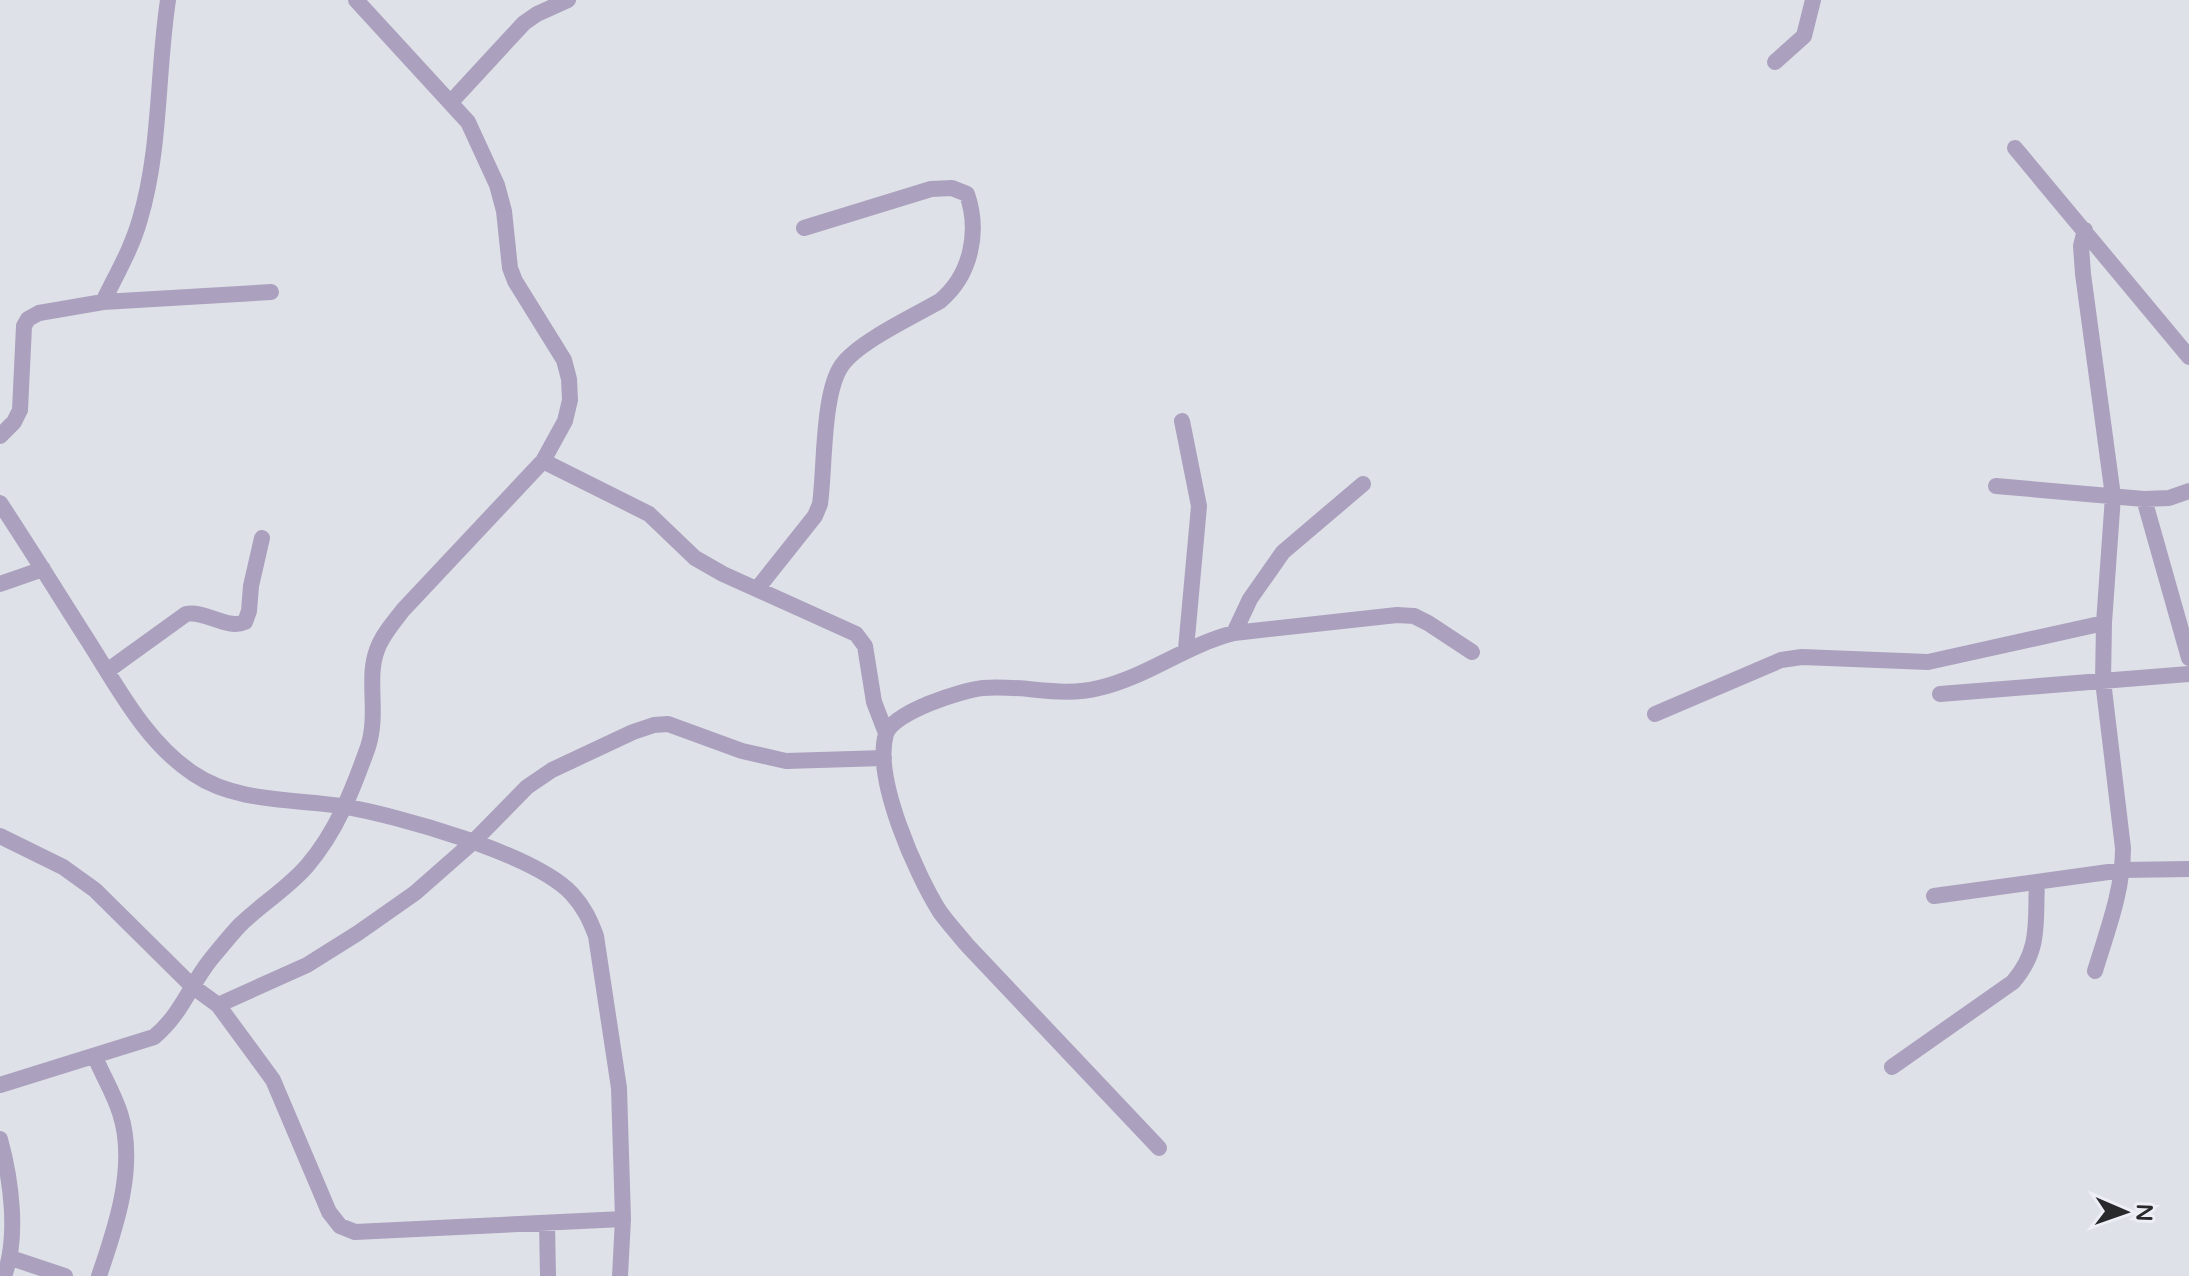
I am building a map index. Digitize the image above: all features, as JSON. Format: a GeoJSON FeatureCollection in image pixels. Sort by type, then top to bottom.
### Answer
{"type":"FeatureCollection","features":[{"type":"Feature","properties":{"kind":"street"},"geometry":{"type":"LineString","coordinates":[[103,302],[132,245],[141,216],[168,0]]}},
{"type":"Feature","properties":{"kind":"street"},"geometry":{"type":"LineString","coordinates":[[0,1085],[154,1037],[170,1024],[183,1007],[192,986],[240,926],[307,866],[345,807],[372,730],[375,717],[373,667],[383,637],[403,610],[543,461],[565,421],[570,400],[564,360],[515,281],[497,185],[468,122],[356,0]]}},
{"type":"Feature","properties":{"kind":"street"},"geometry":{"type":"LineString","coordinates":[[451,102],[524,23],[568,0]]}},
{"type":"Feature","properties":{"kind":"street"},"geometry":{"type":"LineString","coordinates":[[1775,62],[1804,36],[1813,0]]}},
{"type":"Feature","properties":{"kind":"street"},"geometry":{"type":"LineString","coordinates":[[2015,148],[2189,357]]}},
{"type":"Feature","properties":{"kind":"street"},"geometry":{"type":"LineString","coordinates":[[757,589],[815,516],[820,504],[829,400],[833,381],[842,364],[856,350],[940,301],[950,292],[962,277],[974,232],[974,216],[967,194],[952,188],[931,189],[804,228]]}},
{"type":"Feature","properties":{"kind":"street"},"geometry":{"type":"LineString","coordinates":[[2085,230],[2081,246],[2083,274],[2113,496],[2103,681],[2123,848],[2123,870],[2095,971]]}},
{"type":"Feature","properties":{"kind":"street"},"geometry":{"type":"LineString","coordinates":[[0,436],[14,422],[20,410],[23,334],[28,319],[50,310],[103,302],[271,292]]}},
{"type":"Feature","properties":{"kind":"street"},"geometry":{"type":"LineString","coordinates":[[1182,421],[1199,506],[1186,649]]}},
{"type":"Feature","properties":{"kind":"street"},"geometry":{"type":"LineString","coordinates":[[543,461],[649,514],[695,558],[861,638],[874,702],[886,733],[884,758],[891,799],[919,874],[941,913],[967,945],[1159,1148]]}},
{"type":"Feature","properties":{"kind":"street"},"geometry":{"type":"LineString","coordinates":[[1234,633],[1250,599],[1283,552],[1363,484]]}},
{"type":"Feature","properties":{"kind":"street"},"geometry":{"type":"LineString","coordinates":[[1996,486],[2144,499],[2169,498],[2189,491]]}},
{"type":"Feature","properties":{"kind":"street"},"geometry":{"type":"LineString","coordinates":[[2144,499],[2189,658]]}},
{"type":"Feature","properties":{"kind":"street"},"geometry":{"type":"LineString","coordinates":[[0,503],[148,730],[174,759],[204,780],[248,794],[345,807],[473,842],[546,873],[571,892],[587,912],[596,936],[619,1088],[623,1219],[620,1276]]}},
{"type":"Feature","properties":{"kind":"street"},"geometry":{"type":"LineString","coordinates":[[107,671],[186,614],[198,613],[231,624],[245,622],[262,538]]}},
{"type":"Feature","properties":{"kind":"street"},"geometry":{"type":"LineString","coordinates":[[0,584],[43,569]]}},
{"type":"Feature","properties":{"kind":"street"},"geometry":{"type":"LineString","coordinates":[[886,733],[891,725],[906,715],[961,692],[983,688],[1084,691],[1141,674],[1186,649],[1234,633],[1397,615],[1414,616],[1472,652]]}},
{"type":"Feature","properties":{"kind":"street"},"geometry":{"type":"LineString","coordinates":[[1655,714],[1781,660],[1802,657],[1928,662],[2104,623]]}},
{"type":"Feature","properties":{"kind":"street"},"geometry":{"type":"LineString","coordinates":[[1940,694],[2189,674]]}},
{"type":"Feature","properties":{"kind":"street"},"geometry":{"type":"LineString","coordinates":[[218,1005],[328,953],[415,893],[473,842],[527,787],[552,770],[654,725],[682,727],[742,751],[786,761],[884,758]]}},
{"type":"Feature","properties":{"kind":"street"},"geometry":{"type":"LineString","coordinates":[[0,836],[50,860],[95,890],[192,986],[218,1005],[273,1080],[329,1212],[340,1226],[355,1232],[623,1219]]}},
{"type":"Feature","properties":{"kind":"street"},"geometry":{"type":"LineString","coordinates":[[1934,896],[2123,870],[2189,869]]}},
{"type":"Feature","properties":{"kind":"street"},"geometry":{"type":"LineString","coordinates":[[1892,1067],[2013,982],[2027,965],[2034,945],[2037,882]]}},
{"type":"Feature","properties":{"kind":"street"},"geometry":{"type":"LineString","coordinates":[[95,1057],[120,1113],[124,1142],[122,1205],[99,1276]]}},
{"type":"Feature","properties":{"kind":"street"},"geometry":{"type":"LineString","coordinates":[[0,1139],[7,1170],[12,1234],[11,1258],[4,1276]]}},
{"type":"Feature","properties":{"kind":"street"},"geometry":{"type":"LineString","coordinates":[[547,1223],[548,1276]]}},
{"type":"Feature","properties":{"kind":"street"},"geometry":{"type":"LineString","coordinates":[[11,1258],[65,1276]]}}]}
